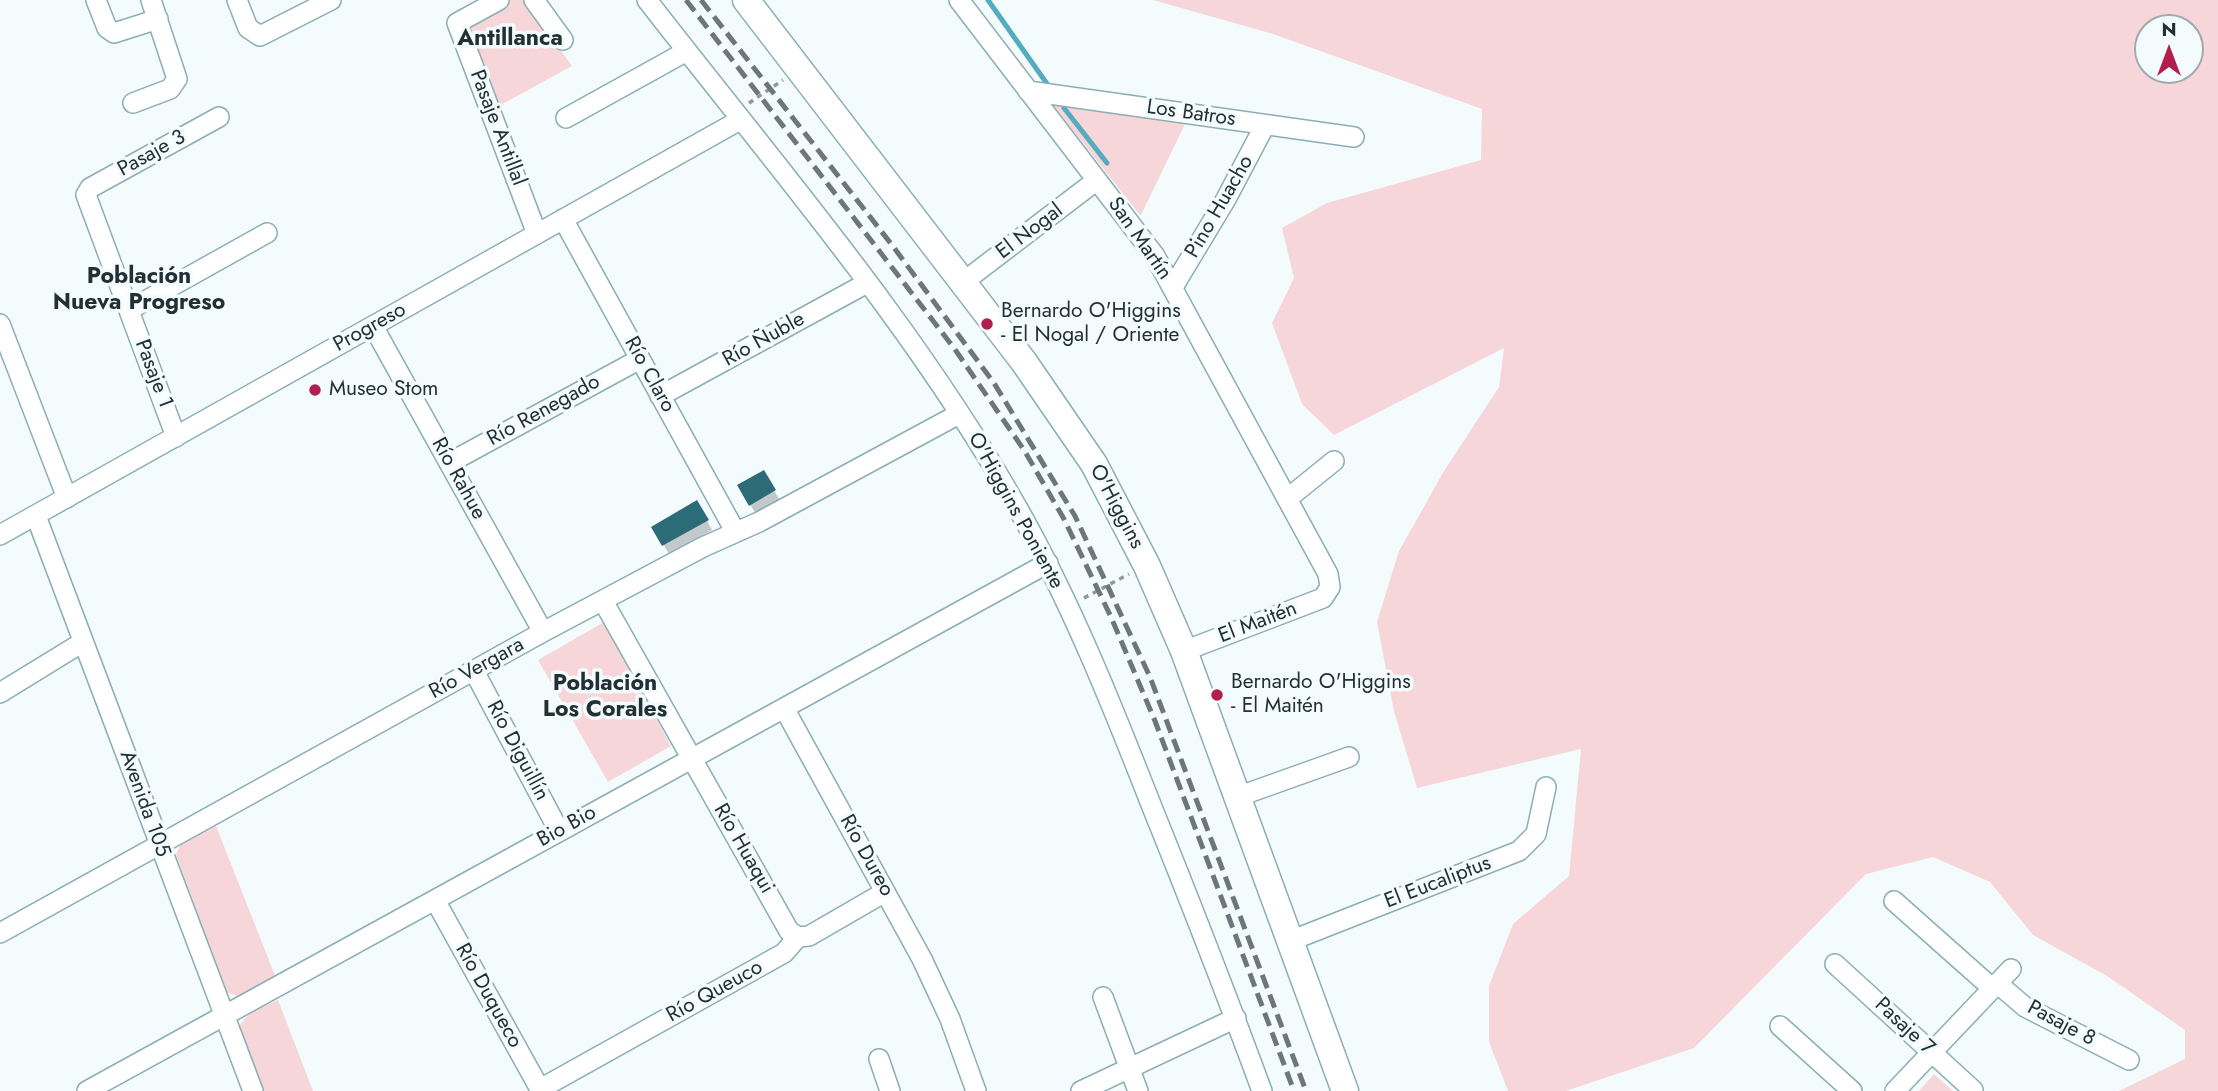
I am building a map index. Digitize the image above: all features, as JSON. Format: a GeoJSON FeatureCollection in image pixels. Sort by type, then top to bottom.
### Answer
{"type":"FeatureCollection","features":[{"type":"Feature","properties":{"kind":"street"},"geometry":{"type":"LineString","coordinates":[[96,0],[107,28],[114,33],[158,19]]}},
{"type":"Feature","properties":{"kind":"street"},"geometry":{"type":"LineString","coordinates":[[133,103],[170,89],[177,79],[152,0]]}},
{"type":"Feature","properties":{"kind":"street"},"geometry":{"type":"LineString","coordinates":[[237,0],[248,28],[260,36],[327,1]]}},
{"type":"Feature","properties":{"kind":"street","name":"Pasaje Antillal"},"geometry":{"type":"LineString","coordinates":[[499,0],[457,23],[537,234]]}},
{"type":"Feature","properties":{"kind":"street"},"geometry":{"type":"LineString","coordinates":[[534,0],[563,40]]}},
{"type":"Feature","properties":{"kind":"street","name":"O'Higgins Poniente"},"geometry":{"type":"LineString","coordinates":[[647,0],[867,283],[959,414],[1048,563],[1125,737],[1262,1091]]}},
{"type":"Feature","properties":{"kind":"street","name":"O'Higgins"},"geometry":{"type":"LineString","coordinates":[[746,0],[1024,362],[1077,436],[1147,566],[1184,651],[1345,1091]]}},
{"type":"Feature","properties":{"kind":"street","name":"San Martín"},"geometry":{"type":"LineString","coordinates":[[959,0],[1140,234],[1173,287],[1328,574],[1329,591]]}},
{"type":"Feature","properties":{"kind":"street"},"geometry":{"type":"LineString","coordinates":[[566,118],[687,51]]}},
{"type":"Feature","properties":{"kind":"street","name":"Los Batros"},"geometry":{"type":"LineString","coordinates":[[1028,91],[1353,138]]}},
{"type":"Feature","properties":{"kind":"street","name":"Pasaje 3"},"geometry":{"type":"LineString","coordinates":[[86,192],[219,117]]}},
{"type":"Feature","properties":{"kind":"street","name":"Progreso"},"geometry":{"type":"LineString","coordinates":[[0,535],[740,120]]}},
{"type":"Feature","properties":{"kind":"street","name":"Pino Huacho"},"geometry":{"type":"LineString","coordinates":[[1173,287],[1226,200],[1265,125]]}},
{"type":"Feature","properties":{"kind":"street","name":"El Nogal"},"geometry":{"type":"LineString","coordinates":[[962,283],[1097,180]]}},
{"type":"Feature","properties":{"kind":"street","name":"Pasaje 1"},"geometry":{"type":"LineString","coordinates":[[86,192],[177,437]]}},
{"type":"Feature","properties":{"kind":"street","name":"Río Claro"},"geometry":{"type":"LineString","coordinates":[[563,219],[735,531]]}},
{"type":"Feature","properties":{"kind":"street"},"geometry":{"type":"LineString","coordinates":[[129,310],[267,233]]}},
{"type":"Feature","properties":{"kind":"street","name":"Río Ñuble"},"geometry":{"type":"LineString","coordinates":[[660,396],[867,283]]}},
{"type":"Feature","properties":{"kind":"street"},"geometry":{"type":"LineString","coordinates":[[0,324],[67,498]]}},
{"type":"Feature","properties":{"kind":"street","name":"Río Rahue"},"geometry":{"type":"LineString","coordinates":[[373,326],[543,632]]}},
{"type":"Feature","properties":{"kind":"street","name":"Río Renegado"},"geometry":{"type":"LineString","coordinates":[[449,463],[640,359]]}},
{"type":"Feature","properties":{"kind":"street","name":"Río Vergara"},"geometry":{"type":"LineString","coordinates":[[0,933],[543,632],[735,531],[759,522],[959,414]]}},
{"type":"Feature","properties":{"kind":"street"},"geometry":{"type":"LineString","coordinates":[[1287,499],[1334,461]]}},
{"type":"Feature","properties":{"kind":"street","name":"Avenida 105"},"geometry":{"type":"LineString","coordinates":[[36,516],[253,1091]]}},
{"type":"Feature","properties":{"kind":"street","name":"Bio Bio"},"geometry":{"type":"LineString","coordinates":[[87,1091],[1048,563]]}},
{"type":"Feature","properties":{"kind":"street","name":"El Maitén"},"geometry":{"type":"LineString","coordinates":[[1184,651],[1319,600],[1329,591]]}},
{"type":"Feature","properties":{"kind":"street","name":"Río Huaqui"},"geometry":{"type":"LineString","coordinates":[[603,601],[789,931],[798,936]]}},
{"type":"Feature","properties":{"kind":"street"},"geometry":{"type":"LineString","coordinates":[[0,693],[83,642]]}},
{"type":"Feature","properties":{"kind":"street","name":"Río Diguillín"},"geometry":{"type":"LineString","coordinates":[[474,671],[559,831]]}},
{"type":"Feature","properties":{"kind":"street","name":"Río Dureo"},"geometry":{"type":"LineString","coordinates":[[784,708],[885,892],[944,1007],[976,1091]]}},
{"type":"Feature","properties":{"kind":"street"},"geometry":{"type":"LineString","coordinates":[[1237,797],[1349,757]]}},
{"type":"Feature","properties":{"kind":"street","name":"El Eucaliptus"},"geometry":{"type":"LineString","coordinates":[[1290,942],[1519,851],[1536,834],[1546,787]]}},
{"type":"Feature","properties":{"kind":"street","name":"Río Queuco"},"geometry":{"type":"LineString","coordinates":[[540,1090],[785,953],[798,936],[809,936],[885,892]]}},
{"type":"Feature","properties":{"kind":"street","name":"Río Duqueco"},"geometry":{"type":"LineString","coordinates":[[435,900],[540,1090]]}},
{"type":"Feature","properties":{"kind":"street","name":"Pasaje 8"},"geometry":{"type":"LineString","coordinates":[[1894,901],[1994,986],[2025,1007],[2129,1060]]}},
{"type":"Feature","properties":{"kind":"street","name":"Pasaje 7"},"geometry":{"type":"LineString","coordinates":[[1835,964],[1973,1090]]}},
{"type":"Feature","properties":{"kind":"street"},"geometry":{"type":"LineString","coordinates":[[1895,1091],[2011,969]]}},
{"type":"Feature","properties":{"kind":"street"},"geometry":{"type":"LineString","coordinates":[[1103,997],[1138,1091]]}},
{"type":"Feature","properties":{"kind":"street"},"geometry":{"type":"LineString","coordinates":[[1082,1091],[1236,1018]]}},
{"type":"Feature","properties":{"kind":"street"},"geometry":{"type":"LineString","coordinates":[[1780,1026],[1852,1091]]}},
{"type":"Feature","properties":{"kind":"street"},"geometry":{"type":"LineString","coordinates":[[879,1059],[890,1091]]}},
{"type":"Feature","properties":{"kind":"path"},"geometry":{"type":"LineString","coordinates":[[740,120],[747,104],[798,68]]}},
{"type":"Feature","properties":{"kind":"path"},"geometry":{"type":"LineString","coordinates":[[1070,611],[1098,588],[1147,566]]}},
{"type":"Feature","properties":{"kind":"shaded area"},"geometry":{"type":"Polygon","coordinates":[[[506,0],[525,0],[572,66],[497,107],[464,27],[506,0]]]}},
{"type":"Feature","properties":{"kind":"shaded area"},"geometry":{"type":"Polygon","coordinates":[[[1153,0],[2218,0],[2218,1091],[2119,1091],[2185,1059],[2185,1030],[2107,976],[2033,935],[1990,882],[1933,857],[1866,874],[1694,1048],[1566,1091],[1508,1091],[1489,1042],[1489,986],[1513,924],[1569,876],[1581,749],[1417,788],[1394,711],[1377,622],[1399,551],[1444,471],[1499,387],[1504,348],[1334,435],[1302,404],[1272,323],[1294,278],[1282,228],[1327,203],[1481,160],[1482,109],[1273,34],[1153,0]]]}},
{"type":"Feature","properties":{"kind":"shaded area"},"geometry":{"type":"Polygon","coordinates":[[[1051,103],[1186,122],[1141,215],[1140,215],[1051,103]]]}},
{"type":"Feature","properties":{"kind":"shaded area"},"geometry":{"type":"Polygon","coordinates":[[[604,622],[671,746],[608,782],[538,660],[604,622]]]}},
{"type":"Feature","properties":{"kind":"shaded area"},"geometry":{"type":"Polygon","coordinates":[[[216,826],[276,978],[239,997],[226,992],[176,854],[181,844],[216,826]]]}},
{"type":"Feature","properties":{"kind":"shaded area"},"geometry":{"type":"Polygon","coordinates":[[[278,1000],[313,1091],[261,1091],[239,1030],[249,1015],[278,1000]]]}},
{"type":"Feature","properties":{"kind":"shaded area"},"geometry":{"type":"Polygon","coordinates":[[[1934,1074],[1953,1091],[1919,1091],[1934,1074]]]}},
{"type":"Feature","properties":{"kind":"building"},"geometry":{"type":"Polygon","coordinates":[[[764,470],[776,490],[749,506],[737,485],[764,470]]]}},
{"type":"Feature","properties":{"kind":"building"},"geometry":{"type":"Polygon","coordinates":[[[697,500],[709,520],[662,546],[651,527],[697,500]]]}},
{"type":"Feature","properties":{"kind":"waterway"},"geometry":{"type":"LineString","coordinates":[[988,0],[1050,88]]}},
{"type":"Feature","properties":{"kind":"waterway"},"geometry":{"type":"LineString","coordinates":[[1064,108],[1107,163]]}},
{"type":"Feature","properties":{"kind":"railway"},"geometry":{"type":"LineString","coordinates":[[686,0],[954,348],[1024,450],[1064,519],[1111,617],[1155,721],[1294,1091]]}},
{"type":"Feature","properties":{"kind":"railway"},"geometry":{"type":"LineString","coordinates":[[701,0],[892,245],[994,383],[1075,516],[1150,677],[1306,1091]]}},
{"type":"Feature","properties":{"kind":"place","name":"Bernardo O'Higgins - El Nogal / Oriente"},"geometry":{"type":"Point","coordinates":[987,324]}},
{"type":"Feature","properties":{"kind":"place","name":"Museo Stom"},"geometry":{"type":"Point","coordinates":[315,390]}},
{"type":"Feature","properties":{"kind":"place","name":"Bernardo O'Higgins - El Maitén"},"geometry":{"type":"Point","coordinates":[1217,695]}},
{"type":"Feature","properties":{"kind":"district","name":"Antillanca"},"geometry":{"type":"Point","coordinates":[510,39]}},
{"type":"Feature","properties":{"kind":"district","name":"Población Nueva Progreso"},"geometry":{"type":"Point","coordinates":[139,290]}},
{"type":"Feature","properties":{"kind":"district","name":"Población Los Corales"},"geometry":{"type":"Point","coordinates":[605,697]}}]}
